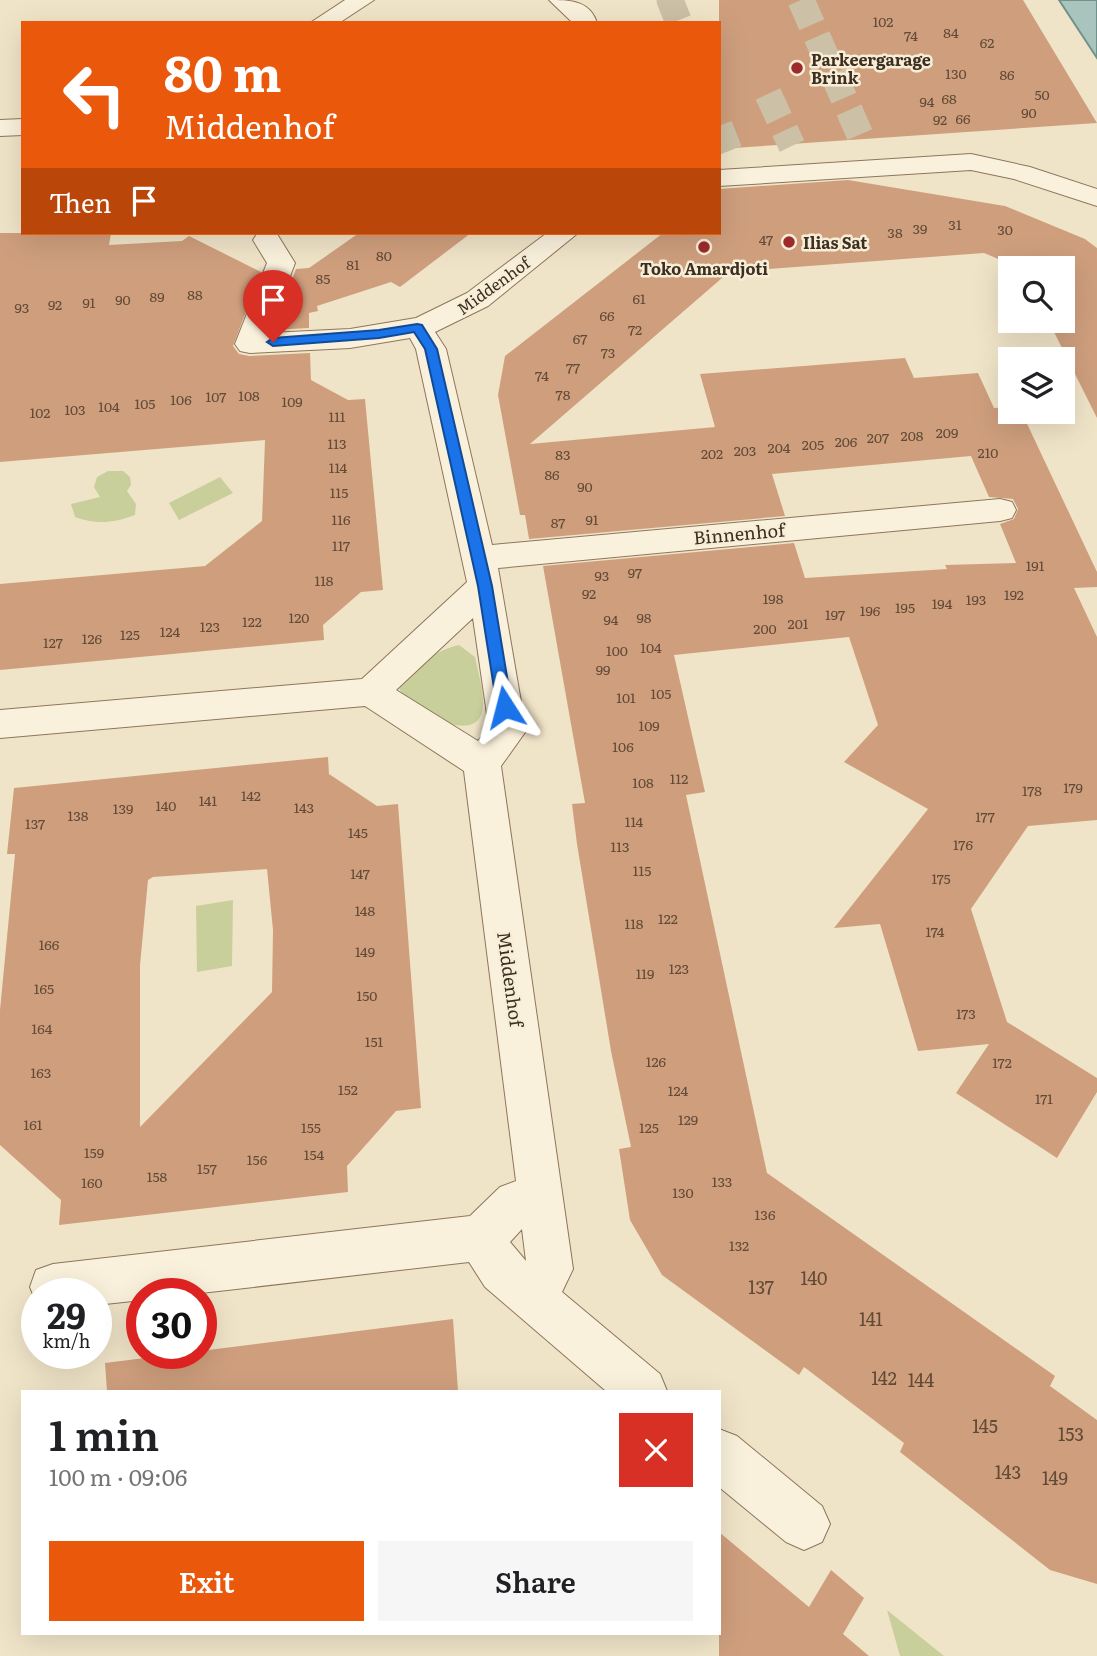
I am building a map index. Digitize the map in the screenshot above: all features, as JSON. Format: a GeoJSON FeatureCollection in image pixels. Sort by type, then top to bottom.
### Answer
{"type":"FeatureCollection","features":[{"type":"Feature","properties":{"kind":"street"},"geometry":{"type":"LineString","coordinates":[[325,21],[362,0]]}},
{"type":"Feature","properties":{"kind":"street"},"geometry":{"type":"LineString","coordinates":[[561,0],[583,16],[584,21]]}},
{"type":"Feature","properties":{"kind":"street"},"geometry":{"type":"LineString","coordinates":[[0,128],[21,127]]}},
{"type":"Feature","properties":{"kind":"street"},"geometry":{"type":"LineString","coordinates":[[721,178],[971,162],[1021,173],[1097,198]]}},
{"type":"Feature","properties":{"kind":"street","name":"Middenhof"},"geometry":{"type":"LineString","coordinates":[[267,240],[281,263],[250,344],[379,334],[417,327],[447,317],[474,301],[561,235]]}},
{"type":"Feature","properties":{"kind":"street"},"geometry":{"type":"LineString","coordinates":[[0,724],[371,692],[482,763],[508,731],[482,572],[431,349],[417,327]]}},
{"type":"Feature","properties":{"kind":"street","name":"Binnenhof"},"geometry":{"type":"LineString","coordinates":[[482,572],[1000,510]]}},
{"type":"Feature","properties":{"kind":"street"},"geometry":{"type":"LineString","coordinates":[[371,692],[482,572]]}},
{"type":"Feature","properties":{"kind":"street","name":"Middenhof"},"geometry":{"type":"LineString","coordinates":[[482,763],[550,1269],[531,1299]]}},
{"type":"Feature","properties":{"kind":"street"},"geometry":{"type":"LineString","coordinates":[[112,1280],[481,1238],[516,1203],[540,1195]]}},
{"type":"Feature","properties":{"kind":"street"},"geometry":{"type":"LineString","coordinates":[[481,1238],[501,1271],[642,1390]]}},
{"type":"Feature","properties":{"kind":"street"},"geometry":{"type":"LineString","coordinates":[[721,1456],[804,1524]]}},
{"type":"Feature","properties":{"kind":"green space"},"geometry":{"type":"Polygon","coordinates":[[[108,471],[123,471],[130,477],[131,485],[127,491],[136,504],[135,515],[105,522],[75,517],[71,504],[100,497],[94,487],[97,477],[108,471]]]}},
{"type":"Feature","properties":{"kind":"green space"},"geometry":{"type":"Polygon","coordinates":[[[220,477],[233,493],[179,520],[169,503],[220,477]]]}},
{"type":"Feature","properties":{"kind":"green space"},"geometry":{"type":"Polygon","coordinates":[[[459,645],[475,657],[483,694],[479,719],[470,725],[457,725],[428,714],[415,706],[399,688],[424,660],[459,645]]]}},
{"type":"Feature","properties":{"kind":"green space"},"geometry":{"type":"Polygon","coordinates":[[[233,900],[232,966],[197,972],[196,906],[233,900]]]}},
{"type":"Feature","properties":{"kind":"green space"},"geometry":{"type":"Polygon","coordinates":[[[887,1610],[944,1656],[900,1656],[887,1610]]]}},
{"type":"Feature","properties":{"kind":"water"},"geometry":{"type":"Polygon","coordinates":[[[1059,0],[1097,0],[1097,58],[1059,0]]]}},
{"type":"Feature","properties":{"kind":"building"},"geometry":{"type":"Polygon","coordinates":[[[719,0],[1023,0],[1097,123],[721,149],[719,0]]]}},
{"type":"Feature","properties":{"kind":"building"},"geometry":{"type":"Polygon","coordinates":[[[848,180],[1005,206],[1085,239],[1097,248],[1097,418],[1075,374],[1075,347],[1062,347],[1054,333],[1075,333],[1075,256],[998,256],[998,259],[984,253],[729,272],[530,444],[715,427],[700,374],[905,358],[914,378],[978,373],[994,408],[998,408],[998,424],[1027,424],[1097,572],[1097,587],[1074,588],[1097,637],[1097,820],[1028,826],[971,909],[1007,1022],[1097,1078],[1097,1092],[1057,1158],[956,1093],[989,1044],[918,1051],[880,924],[834,928],[928,809],[844,762],[878,725],[849,637],[674,655],[705,792],[686,795],[767,1173],[1055,1376],[1050,1386],[1097,1420],[1097,1584],[1050,1570],[900,1452],[904,1443],[804,1367],[799,1375],[662,1275],[630,1220],[619,1149],[631,1147],[611,1051],[577,844],[572,804],[585,803],[543,566],[794,543],[805,578],[947,569],[945,565],[1016,563],[1000,524],[1014,519],[1018,509],[1013,499],[989,497],[971,456],[772,474],[785,516],[529,539],[525,515],[520,515],[498,395],[505,356],[660,235],[721,235],[721,189],[848,180]]]}},
{"type":"Feature","properties":{"kind":"building"},"geometry":{"type":"Polygon","coordinates":[[[0,233],[111,235],[109,245],[182,241],[189,236],[261,272],[233,346],[239,354],[249,356],[310,353],[311,380],[348,400],[365,399],[383,590],[361,592],[323,625],[324,640],[0,670],[0,584],[205,566],[262,521],[265,440],[0,462],[0,233]]]}},
{"type":"Feature","properties":{"kind":"building"},"geometry":{"type":"Polygon","coordinates":[[[356,235],[468,235],[400,287],[391,282],[317,306],[318,311],[309,313],[309,328],[273,330],[296,269],[309,268],[356,235]]]}},
{"type":"Feature","properties":{"kind":"building"},"geometry":{"type":"Polygon","coordinates":[[[328,757],[329,774],[377,806],[398,804],[421,1108],[396,1111],[347,1166],[348,1192],[59,1225],[61,1200],[0,1145],[0,1010],[15,854],[7,854],[14,788],[328,757]],[[267,869],[153,877],[148,880],[140,965],[140,1127],[272,992],[273,930],[267,869]]]}},
{"type":"Feature","properties":{"kind":"building"},"geometry":{"type":"Polygon","coordinates":[[[453,1319],[458,1390],[107,1390],[105,1369],[112,1369],[112,1362],[126,1360],[126,1369],[217,1369],[217,1349],[453,1319]]]}},
{"type":"Feature","properties":{"kind":"building"},"geometry":{"type":"Polygon","coordinates":[[[721,1534],[809,1607],[831,1570],[864,1598],[843,1634],[869,1656],[719,1656],[721,1534]]]}},
{"type":"Feature","properties":{"kind":"tunnel"},"geometry":{"type":"LineString","coordinates":[[675,0],[670,0],[678,21]]}},
{"type":"Feature","properties":{"kind":"tunnel"},"geometry":{"type":"LineString","coordinates":[[801,0],[863,142]]}},
{"type":"Feature","properties":{"kind":"tunnel"},"geometry":{"type":"LineString","coordinates":[[768,94],[792,146]]}},
{"type":"Feature","properties":{"kind":"tunnel"},"geometry":{"type":"LineString","coordinates":[[721,131],[729,151]]}},
{"type":"Feature","properties":{"kind":"place","name":"Parkeergarage Brink"},"geometry":{"type":"Point","coordinates":[797,68]}},
{"type":"Feature","properties":{"kind":"place","name":"Ilias Sat"},"geometry":{"type":"Point","coordinates":[789,242]}},
{"type":"Feature","properties":{"kind":"place","name":"Toko Amardjoti"},"geometry":{"type":"Point","coordinates":[704,247]}},
{"type":"Feature","properties":{"kind":"route"},"geometry":{"type":"LineString","coordinates":[[273,342],[379,334],[417,327],[431,349],[485,586],[505,707]]}}]}
